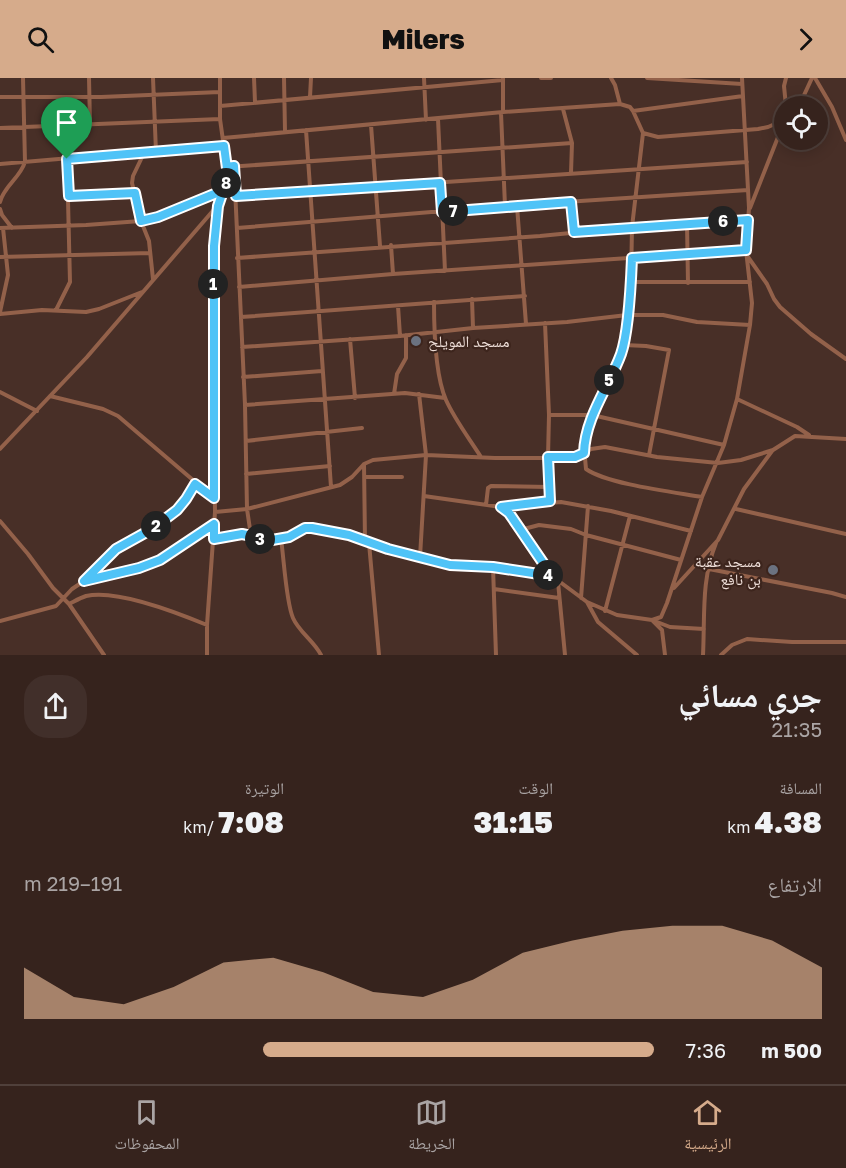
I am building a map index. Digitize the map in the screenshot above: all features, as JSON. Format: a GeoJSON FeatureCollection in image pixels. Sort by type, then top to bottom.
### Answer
{"type":"FeatureCollection","features":[{"type":"Feature","properties":{"kind":"street"},"geometry":{"type":"LineString","coordinates":[[0,202],[1,196],[23,168],[25,162],[23,78]]}},
{"type":"Feature","properties":{"kind":"street"},"geometry":{"type":"LineString","coordinates":[[89,78],[90,124]]}},
{"type":"Feature","properties":{"kind":"street"},"geometry":{"type":"LineString","coordinates":[[153,78],[156,152]]}},
{"type":"Feature","properties":{"kind":"street"},"geometry":{"type":"LineString","coordinates":[[207,655],[215,512],[213,272],[218,206],[227,181],[220,119],[220,78]]}},
{"type":"Feature","properties":{"kind":"street"},"geometry":{"type":"LineString","coordinates":[[254,78],[255,102]]}},
{"type":"Feature","properties":{"kind":"street"},"geometry":{"type":"LineString","coordinates":[[284,78],[285,131]]}},
{"type":"Feature","properties":{"kind":"street"},"geometry":{"type":"LineString","coordinates":[[310,97],[311,78]]}},
{"type":"Feature","properties":{"kind":"street"},"geometry":{"type":"LineString","coordinates":[[424,78],[426,120]]}},
{"type":"Feature","properties":{"kind":"street"},"geometry":{"type":"LineString","coordinates":[[541,78],[551,78]]}},
{"type":"Feature","properties":{"kind":"street"},"geometry":{"type":"LineString","coordinates":[[612,78],[620,104]]}},
{"type":"Feature","properties":{"kind":"street"},"geometry":{"type":"LineString","coordinates":[[647,78],[742,84]]}},
{"type":"Feature","properties":{"kind":"street"},"geometry":{"type":"LineString","coordinates":[[652,620],[661,617],[702,497],[724,445],[737,399],[750,325],[752,303],[746,250],[749,208],[742,78]]}},
{"type":"Feature","properties":{"kind":"street"},"geometry":{"type":"LineString","coordinates":[[784,96],[783,86],[786,78]]}},
{"type":"Feature","properties":{"kind":"street"},"geometry":{"type":"LineString","coordinates":[[804,96],[814,78],[832,107],[846,140]]}},
{"type":"Feature","properties":{"kind":"street"},"geometry":{"type":"LineString","coordinates":[[220,106],[503,79],[505,206]]}},
{"type":"Feature","properties":{"kind":"street"},"geometry":{"type":"LineString","coordinates":[[0,97],[89,97],[220,92]]}},
{"type":"Feature","properties":{"kind":"street"},"geometry":{"type":"LineString","coordinates":[[633,111],[743,96]]}},
{"type":"Feature","properties":{"kind":"street"},"geometry":{"type":"LineString","coordinates":[[223,138],[502,112],[620,104],[630,107],[643,133],[632,227],[631,282],[624,345],[592,415],[585,442],[585,468],[594,474],[639,486],[702,497]]}},
{"type":"Feature","properties":{"kind":"street"},"geometry":{"type":"LineString","coordinates":[[564,109],[572,143],[571,173]]}},
{"type":"Feature","properties":{"kind":"street"},"geometry":{"type":"LineString","coordinates":[[0,128],[220,119]]}},
{"type":"Feature","properties":{"kind":"street"},"geometry":{"type":"LineString","coordinates":[[438,119],[446,271]]}},
{"type":"Feature","properties":{"kind":"street"},"geometry":{"type":"LineString","coordinates":[[643,133],[658,137],[745,130],[774,124]]}},
{"type":"Feature","properties":{"kind":"street"},"geometry":{"type":"LineString","coordinates":[[371,125],[380,246]]}},
{"type":"Feature","properties":{"kind":"street"},"geometry":{"type":"LineString","coordinates":[[306,130],[332,488]]}},
{"type":"Feature","properties":{"kind":"street"},"geometry":{"type":"LineString","coordinates":[[227,167],[572,143]]}},
{"type":"Feature","properties":{"kind":"street"},"geometry":{"type":"LineString","coordinates":[[749,208],[774,144]]}},
{"type":"Feature","properties":{"kind":"street"},"geometry":{"type":"LineString","coordinates":[[0,164],[224,146]]}},
{"type":"Feature","properties":{"kind":"street"},"geometry":{"type":"LineString","coordinates":[[145,153],[133,176],[141,221],[148,238],[153,279]]}},
{"type":"Feature","properties":{"kind":"street"},"geometry":{"type":"LineString","coordinates":[[56,310],[70,282],[67,159]]}},
{"type":"Feature","properties":{"kind":"street"},"geometry":{"type":"LineString","coordinates":[[236,196],[747,162]]}},
{"type":"Feature","properties":{"kind":"street"},"geometry":{"type":"LineString","coordinates":[[234,166],[245,405],[247,509],[251,536]]}},
{"type":"Feature","properties":{"kind":"street"},"geometry":{"type":"LineString","coordinates":[[143,292],[93,311],[0,313],[7,281],[2,228],[141,221],[158,217],[224,190]]}},
{"type":"Feature","properties":{"kind":"street"},"geometry":{"type":"LineString","coordinates":[[237,228],[505,206],[748,190]]}},
{"type":"Feature","properties":{"kind":"street"},"geometry":{"type":"LineString","coordinates":[[69,196],[135,193]]}},
{"type":"Feature","properties":{"kind":"street"},"geometry":{"type":"LineString","coordinates":[[571,202],[574,232]]}},
{"type":"Feature","properties":{"kind":"street"},"geometry":{"type":"LineString","coordinates":[[0,449],[81,364],[218,206]]}},
{"type":"Feature","properties":{"kind":"street"},"geometry":{"type":"LineString","coordinates":[[517,206],[526,324]]}},
{"type":"Feature","properties":{"kind":"street"},"geometry":{"type":"LineString","coordinates":[[0,209],[12,228]]}},
{"type":"Feature","properties":{"kind":"street"},"geometry":{"type":"LineString","coordinates":[[237,258],[748,220]]}},
{"type":"Feature","properties":{"kind":"street"},"geometry":{"type":"LineString","coordinates":[[687,223],[688,283]]}},
{"type":"Feature","properties":{"kind":"street"},"geometry":{"type":"LineString","coordinates":[[392,245],[393,274]]}},
{"type":"Feature","properties":{"kind":"street"},"geometry":{"type":"LineString","coordinates":[[239,287],[746,250]]}},
{"type":"Feature","properties":{"kind":"street"},"geometry":{"type":"LineString","coordinates":[[0,257],[150,253]]}},
{"type":"Feature","properties":{"kind":"street"},"geometry":{"type":"LineString","coordinates":[[747,256],[780,307],[811,334],[846,359]]}},
{"type":"Feature","properties":{"kind":"street"},"geometry":{"type":"LineString","coordinates":[[631,282],[750,282]]}},
{"type":"Feature","properties":{"kind":"street"},"geometry":{"type":"LineString","coordinates":[[241,317],[525,296]]}},
{"type":"Feature","properties":{"kind":"street"},"geometry":{"type":"LineString","coordinates":[[472,299],[473,328]]}},
{"type":"Feature","properties":{"kind":"street"},"geometry":{"type":"LineString","coordinates":[[434,302],[434,331],[445,398],[481,456]]}},
{"type":"Feature","properties":{"kind":"street"},"geometry":{"type":"LineString","coordinates":[[398,306],[400,336]]}},
{"type":"Feature","properties":{"kind":"street"},"geometry":{"type":"LineString","coordinates":[[242,347],[400,336],[434,331],[627,315],[663,315],[697,322],[750,325]]}},
{"type":"Feature","properties":{"kind":"street"},"geometry":{"type":"LineString","coordinates":[[545,323],[550,501]]}},
{"type":"Feature","properties":{"kind":"street"},"geometry":{"type":"LineString","coordinates":[[394,394],[397,374],[406,357],[406,335]]}},
{"type":"Feature","properties":{"kind":"street"},"geometry":{"type":"LineString","coordinates":[[350,339],[355,398]]}},
{"type":"Feature","properties":{"kind":"street"},"geometry":{"type":"LineString","coordinates":[[624,345],[646,345],[669,350],[649,455]]}},
{"type":"Feature","properties":{"kind":"street"},"geometry":{"type":"LineString","coordinates":[[243,377],[322,371]]}},
{"type":"Feature","properties":{"kind":"street"},"geometry":{"type":"LineString","coordinates":[[0,392],[37,411]]}},
{"type":"Feature","properties":{"kind":"street"},"geometry":{"type":"LineString","coordinates":[[245,405],[394,394],[419,394],[445,398]]}},
{"type":"Feature","properties":{"kind":"street"},"geometry":{"type":"LineString","coordinates":[[419,394],[426,455],[420,557]]}},
{"type":"Feature","properties":{"kind":"street"},"geometry":{"type":"LineString","coordinates":[[50,396],[104,409],[118,416],[214,498]]}},
{"type":"Feature","properties":{"kind":"street"},"geometry":{"type":"LineString","coordinates":[[737,399],[813,437]]}},
{"type":"Feature","properties":{"kind":"street"},"geometry":{"type":"LineString","coordinates":[[549,415],[592,415],[724,445]]}},
{"type":"Feature","properties":{"kind":"street"},"geometry":{"type":"LineString","coordinates":[[246,441],[362,428]]}},
{"type":"Feature","properties":{"kind":"street"},"geometry":{"type":"LineString","coordinates":[[215,512],[247,509],[332,488],[346,481],[364,464],[373,460],[426,455],[495,458],[575,457],[591,449],[605,447],[718,463],[741,460],[773,450],[795,436],[846,439]]}},
{"type":"Feature","properties":{"kind":"street"},"geometry":{"type":"LineString","coordinates":[[703,655],[703,599],[712,554],[744,489],[773,450]]}},
{"type":"Feature","properties":{"kind":"street"},"geometry":{"type":"LineString","coordinates":[[364,464],[367,542],[379,655]]}},
{"type":"Feature","properties":{"kind":"street"},"geometry":{"type":"LineString","coordinates":[[246,474],[330,466]]}},
{"type":"Feature","properties":{"kind":"street"},"geometry":{"type":"LineString","coordinates":[[364,477],[402,477]]}},
{"type":"Feature","properties":{"kind":"street"},"geometry":{"type":"LineString","coordinates":[[0,621],[51,608],[58,604],[116,549],[152,529],[177,510],[195,484]]}},
{"type":"Feature","properties":{"kind":"street"},"geometry":{"type":"LineString","coordinates":[[486,505],[488,488],[491,486],[549,487]]}},
{"type":"Feature","properties":{"kind":"street"},"geometry":{"type":"LineString","coordinates":[[424,496],[501,507],[550,501],[588,506],[691,531]]}},
{"type":"Feature","properties":{"kind":"street"},"geometry":{"type":"LineString","coordinates":[[581,598],[588,506]]}},
{"type":"Feature","properties":{"kind":"street"},"geometry":{"type":"LineString","coordinates":[[501,507],[509,513],[552,576],[587,602],[605,611],[652,620],[670,627],[704,629]]}},
{"type":"Feature","properties":{"kind":"street"},"geometry":{"type":"LineString","coordinates":[[736,509],[846,534]]}},
{"type":"Feature","properties":{"kind":"street"},"geometry":{"type":"LineString","coordinates":[[605,611],[630,516]]}},
{"type":"Feature","properties":{"kind":"street"},"geometry":{"type":"LineString","coordinates":[[0,521],[69,604],[104,655]]}},
{"type":"Feature","properties":{"kind":"street"},"geometry":{"type":"LineString","coordinates":[[84,581],[139,568],[160,560],[214,524]]}},
{"type":"Feature","properties":{"kind":"street"},"geometry":{"type":"LineString","coordinates":[[520,530],[539,525],[571,529],[681,560]]}},
{"type":"Feature","properties":{"kind":"street"},"geometry":{"type":"LineString","coordinates":[[214,539],[234,534],[272,540],[281,539],[305,528],[312,528],[349,535],[450,565],[493,567],[552,576]]}},
{"type":"Feature","properties":{"kind":"street"},"geometry":{"type":"LineString","coordinates":[[281,539],[291,613],[297,625],[315,644],[321,655]]}},
{"type":"Feature","properties":{"kind":"street"},"geometry":{"type":"LineString","coordinates":[[671,591],[718,540]]}},
{"type":"Feature","properties":{"kind":"street"},"geometry":{"type":"LineString","coordinates":[[493,567],[496,655]]}},
{"type":"Feature","properties":{"kind":"street"},"geometry":{"type":"LineString","coordinates":[[709,569],[832,592],[846,597]]}},
{"type":"Feature","properties":{"kind":"street"},"geometry":{"type":"LineString","coordinates":[[558,581],[565,655]]}},
{"type":"Feature","properties":{"kind":"street"},"geometry":{"type":"LineString","coordinates":[[494,589],[560,598]]}},
{"type":"Feature","properties":{"kind":"street"},"geometry":{"type":"LineString","coordinates":[[69,604],[86,596],[111,596],[146,604],[207,625]]}},
{"type":"Feature","properties":{"kind":"street"},"geometry":{"type":"LineString","coordinates":[[587,602],[598,622],[637,655]]}},
{"type":"Feature","properties":{"kind":"street"},"geometry":{"type":"LineString","coordinates":[[652,620],[662,630],[665,655]]}},
{"type":"Feature","properties":{"kind":"street"},"geometry":{"type":"LineString","coordinates":[[721,655],[732,645],[747,639],[846,642]]}},
{"type":"Feature","properties":{"kind":"place","name":"مسجد المويلح"},"geometry":{"type":"Point","coordinates":[416,341]}},
{"type":"Feature","properties":{"kind":"place","name":"مسجد عقبة بن نافع"},"geometry":{"type":"Point","coordinates":[773,570]}},
{"type":"Feature","properties":{"kind":"route"},"geometry":{"type":"LineString","coordinates":[[67,159],[69,196],[135,193],[141,221],[158,217],[224,190],[227,181],[228,176],[227,167],[234,166],[236,196],[440,183],[442,212],[571,202],[574,232],[748,220],[746,250],[632,258],[624,345],[591,418],[584,453],[568,458],[548,457],[550,501],[501,507],[509,513],[552,576],[493,567],[450,565],[388,549],[349,535],[312,528],[305,528],[281,539],[262,539],[234,534],[214,539],[214,524],[160,560],[139,568],[84,581],[116,549],[152,529],[177,510],[195,484],[214,498],[214,246],[218,206],[224,190],[227,181],[227,172],[224,146],[67,159]]}}]}
